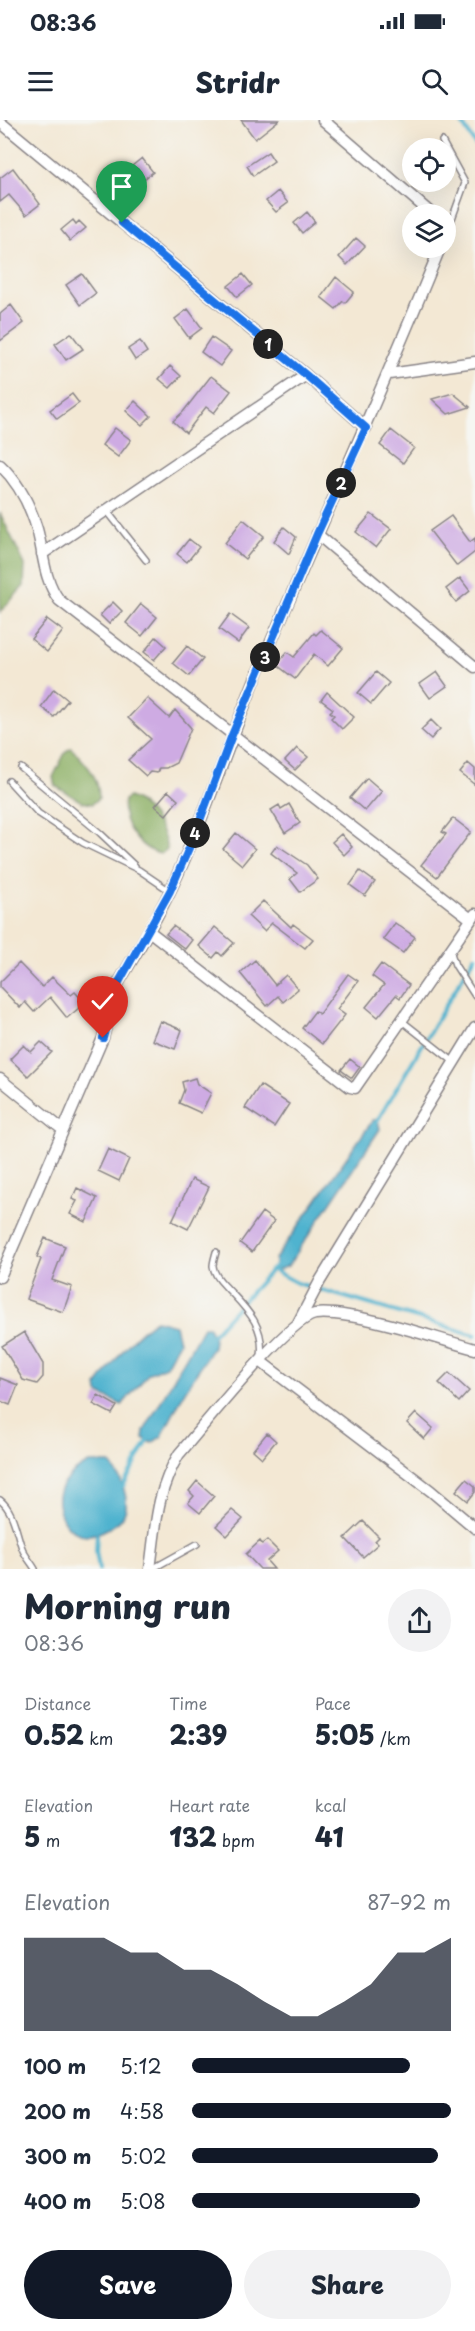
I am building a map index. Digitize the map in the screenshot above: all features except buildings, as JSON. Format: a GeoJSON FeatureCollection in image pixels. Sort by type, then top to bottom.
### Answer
{"type":"FeatureCollection","features":[{"type":"Feature","properties":{"kind":"street"},"geometry":{"type":"LineString","coordinates":[[323,120],[420,204]]}},
{"type":"Feature","properties":{"kind":"street"},"geometry":{"type":"LineString","coordinates":[[0,122],[306,375],[366,428]]}},
{"type":"Feature","properties":{"kind":"street"},"geometry":{"type":"LineString","coordinates":[[0,1277],[103,1038],[119,982],[149,932],[193,839],[232,735],[317,534],[366,428],[436,258]]}},
{"type":"Feature","properties":{"kind":"street"},"geometry":{"type":"LineString","coordinates":[[389,374],[475,362]]}},
{"type":"Feature","properties":{"kind":"street"},"geometry":{"type":"LineString","coordinates":[[42,554],[306,375]]}},
{"type":"Feature","properties":{"kind":"street"},"geometry":{"type":"LineString","coordinates":[[0,465],[24,496],[37,530],[45,573],[59,600],[232,735],[473,917],[355,1088],[350,1087],[149,932]]}},
{"type":"Feature","properties":{"kind":"street"},"geometry":{"type":"LineString","coordinates":[[317,534],[475,667]]}},
{"type":"Feature","properties":{"kind":"street"},"geometry":{"type":"LineString","coordinates":[[297,1324],[320,1281],[475,1028]]}},
{"type":"Feature","properties":{"kind":"street"},"geometry":{"type":"LineString","coordinates":[[0,1079],[63,1130]]}},
{"type":"Feature","properties":{"kind":"street"},"geometry":{"type":"LineString","coordinates":[[151,1569],[160,1495],[167,1474],[179,1454],[260,1361],[297,1324],[312,1315],[331,1313],[387,1323],[475,1349]]}},
{"type":"Feature","properties":{"kind":"street"},"geometry":{"type":"LineString","coordinates":[[260,1361],[431,1491],[475,1528]]}},
{"type":"Feature","properties":{"kind":"lane"},"geometry":{"type":"LineString","coordinates":[[456,167],[465,183],[456,205]]}},
{"type":"Feature","properties":{"kind":"lane"},"geometry":{"type":"LineString","coordinates":[[107,511],[146,560]]}},
{"type":"Feature","properties":{"kind":"lane"},"geometry":{"type":"LineString","coordinates":[[21,768],[100,833],[139,870]]}},
{"type":"Feature","properties":{"kind":"lane"},"geometry":{"type":"LineString","coordinates":[[9,781],[38,813],[83,843],[139,870],[170,891]]}},
{"type":"Feature","properties":{"kind":"lane"},"geometry":{"type":"LineString","coordinates":[[450,950],[455,964],[475,996]]}},
{"type":"Feature","properties":{"kind":"lane"},"geometry":{"type":"LineString","coordinates":[[402,1022],[454,1062]]}},
{"type":"Feature","properties":{"kind":"lane"},"geometry":{"type":"LineString","coordinates":[[216,1251],[213,1265],[217,1278],[258,1327],[263,1342],[260,1361]]}},
{"type":"Feature","properties":{"kind":"lane"},"geometry":{"type":"LineString","coordinates":[[0,1500],[5,1504],[23,1551],[35,1569]]}},
{"type":"Feature","properties":{"kind":"lane"},"geometry":{"type":"LineString","coordinates":[[151,1569],[197,1544]]}},
{"type":"Feature","properties":{"kind":"green space"},"geometry":{"type":"Polygon","coordinates":[[[0,513],[25,565],[24,586],[0,612],[0,513]]]}},
{"type":"Feature","properties":{"kind":"green space"},"geometry":{"type":"Polygon","coordinates":[[[71,748],[86,765],[97,783],[99,798],[92,804],[82,802],[55,786],[53,777],[66,751],[71,748]]]}},
{"type":"Feature","properties":{"kind":"green space"},"geometry":{"type":"Polygon","coordinates":[[[129,797],[143,805],[159,826],[167,849],[161,854],[145,847],[132,834],[123,809],[124,800],[129,797]]]}},
{"type":"Feature","properties":{"kind":"water"},"geometry":{"type":"Polygon","coordinates":[[[373,1120],[378,1120],[380,1129],[288,1266],[278,1270],[275,1267],[275,1259],[373,1120]]]}},
{"type":"Feature","properties":{"kind":"water"},"geometry":{"type":"Polygon","coordinates":[[[156,1320],[175,1325],[179,1342],[166,1366],[149,1373],[122,1405],[98,1393],[97,1385],[117,1358],[131,1341],[156,1320]]]}},
{"type":"Feature","properties":{"kind":"water"},"geometry":{"type":"Polygon","coordinates":[[[203,1327],[209,1327],[214,1339],[213,1347],[185,1391],[162,1436],[152,1443],[143,1438],[144,1431],[203,1327]]]}},
{"type":"Feature","properties":{"kind":"water"},"geometry":{"type":"Polygon","coordinates":[[[89,1463],[109,1463],[121,1481],[126,1496],[122,1518],[111,1527],[90,1535],[75,1532],[69,1527],[60,1513],[58,1504],[60,1491],[67,1479],[89,1463]]]}},
{"type":"Feature","properties":{"kind":"waterway"},"geometry":{"type":"LineString","coordinates":[[460,120],[475,144]]}},
{"type":"Feature","properties":{"kind":"waterway"},"geometry":{"type":"LineString","coordinates":[[376,1123],[475,956]]}},
{"type":"Feature","properties":{"kind":"waterway"},"geometry":{"type":"LineString","coordinates":[[209,1338],[277,1264]]}},
{"type":"Feature","properties":{"kind":"waterway"},"geometry":{"type":"LineString","coordinates":[[273,1270],[297,1283],[475,1335]]}},
{"type":"Feature","properties":{"kind":"waterway"},"geometry":{"type":"LineString","coordinates":[[123,1486],[150,1437]]}},
{"type":"Feature","properties":{"kind":"waterway"},"geometry":{"type":"LineString","coordinates":[[97,1535],[96,1551],[99,1569]]}},
{"type":"Feature","properties":{"kind":"route"},"geometry":{"type":"LineString","coordinates":[[103,1038],[119,982],[170,891],[193,839],[232,735],[317,534],[366,428],[306,375],[122,223]]}}]}
